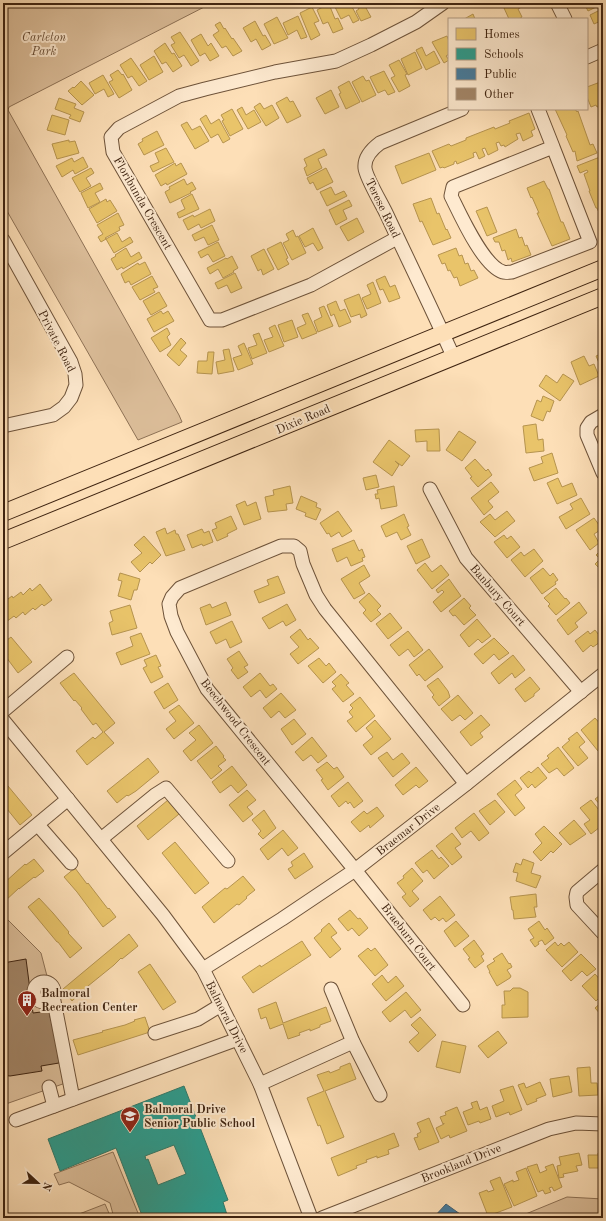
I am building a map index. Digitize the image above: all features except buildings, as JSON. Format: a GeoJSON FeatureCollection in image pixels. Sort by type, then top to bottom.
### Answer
{"type":"FeatureCollection","features":[{"type":"Feature","properties":{"kind":"main road"},"geometry":{"type":"LineString","coordinates":[[3,513],[603,268]]}},
{"type":"Feature","properties":{"kind":"main road","name":"Dixie Road"},"geometry":{"type":"LineString","coordinates":[[3,541],[603,296]]}},
{"type":"Feature","properties":{"kind":"street","name":"Floribunda Crescent"},"geometry":{"type":"LineString","coordinates":[[397,238],[311,285],[222,320],[210,320],[113,152],[111,137],[119,128],[179,96],[275,72],[336,60],[371,45],[416,22],[443,3]]}},
{"type":"Feature","properties":{"kind":"street"},"geometry":{"type":"LineString","coordinates":[[558,3],[566,18]]}},
{"type":"Feature","properties":{"kind":"street"},"geometry":{"type":"LineString","coordinates":[[588,57],[603,50]]}},
{"type":"Feature","properties":{"kind":"street","name":"Terese Road"},"geometry":{"type":"LineString","coordinates":[[453,356],[366,173],[365,168],[367,157],[373,148],[380,143],[460,110]]}},
{"type":"Feature","properties":{"kind":"street"},"geometry":{"type":"LineString","coordinates":[[538,110],[553,146],[590,242],[512,272],[503,272],[494,267],[479,248],[451,196],[453,187],[553,146]]}},
{"type":"Feature","properties":{"kind":"street","name":"Private Road"},"geometry":{"type":"LineString","coordinates":[[3,240],[71,362],[76,374],[76,385],[71,398],[64,407],[53,414],[3,426]]}},
{"type":"Feature","properties":{"kind":"street"},"geometry":{"type":"LineString","coordinates":[[603,415],[591,422],[587,428],[587,435],[603,473]]}},
{"type":"Feature","properties":{"kind":"street","name":"Banbury Court"},"geometry":{"type":"LineString","coordinates":[[430,489],[466,558],[581,692]]}},
{"type":"Feature","properties":{"kind":"street","name":"Beechwood Crescent"},"geometry":{"type":"LineString","coordinates":[[355,870],[207,689],[177,632],[172,616],[169,604],[172,597],[180,588],[281,546],[294,546],[300,551],[316,595],[325,609],[466,784]]}},
{"type":"Feature","properties":{"kind":"street"},"geometry":{"type":"LineString","coordinates":[[3,711],[67,657]]}},
{"type":"Feature","properties":{"kind":"street","name":"Braemar Drive"},"geometry":{"type":"LineString","coordinates":[[203,969],[282,919],[355,870],[466,784],[603,674]]}},
{"type":"Feature","properties":{"kind":"street","name":"Balmoral Drive"},"geometry":{"type":"LineString","coordinates":[[3,720],[162,915],[203,969],[260,1084],[311,1218]]}},
{"type":"Feature","properties":{"kind":"street"},"geometry":{"type":"LineString","coordinates":[[100,839],[166,788],[228,861]]}},
{"type":"Feature","properties":{"kind":"street"},"geometry":{"type":"LineString","coordinates":[[3,853],[68,799]]}},
{"type":"Feature","properties":{"kind":"street"},"geometry":{"type":"LineString","coordinates":[[38,825],[71,863]]}},
{"type":"Feature","properties":{"kind":"street","name":"Braeburn Court"},"geometry":{"type":"LineString","coordinates":[[355,870],[463,1005]]}},
{"type":"Feature","properties":{"kind":"street"},"geometry":{"type":"LineString","coordinates":[[603,870],[577,892],[576,897],[577,905],[603,932]]}},
{"type":"Feature","properties":{"kind":"street"},"geometry":{"type":"LineString","coordinates":[[331,989],[353,1042],[380,1095]]}},
{"type":"Feature","properties":{"kind":"street"},"geometry":{"type":"LineString","coordinates":[[53,996],[73,1099]]}},
{"type":"Feature","properties":{"kind":"street"},"geometry":{"type":"LineString","coordinates":[[155,1033],[198,1019],[221,1005]]}},
{"type":"Feature","properties":{"kind":"street"},"geometry":{"type":"LineString","coordinates":[[16,1120],[238,1039]]}},
{"type":"Feature","properties":{"kind":"street"},"geometry":{"type":"LineString","coordinates":[[260,1084],[353,1042]]}},
{"type":"Feature","properties":{"kind":"street"},"geometry":{"type":"LineString","coordinates":[[49,1087],[54,1106]]}},
{"type":"Feature","properties":{"kind":"street","name":"Brookland Drive"},"geometry":{"type":"LineString","coordinates":[[322,1218],[549,1129],[576,1123],[603,1124]]}},
{"type":"Feature","properties":{"kind":"green space","name":"Carleton Park"},"geometry":{"type":"Polygon","coordinates":[[[3,3],[212,3],[9,107],[8,110],[182,422],[138,440],[3,204],[3,3]]]}},
{"type":"Feature","properties":{"kind":"green space"},"geometry":{"type":"Polygon","coordinates":[[[3,915],[41,953],[74,1080],[3,1105],[3,915]]]}},
{"type":"Feature","properties":{"kind":"green space"},"geometry":{"type":"Polygon","coordinates":[[[113,1152],[140,1218],[114,1218],[110,1203],[69,1182],[59,1185],[54,1174],[113,1152]]]}},
{"type":"Feature","properties":{"kind":"green space"},"geometry":{"type":"Polygon","coordinates":[[[567,1197],[603,1199],[603,1218],[516,1218],[567,1197]]]}},
{"type":"Feature","properties":{"kind":"green space"},"geometry":{"type":"Polygon","coordinates":[[[105,1204],[111,1218],[73,1218],[74,1216],[105,1204]]]}},
{"type":"Feature","properties":{"kind":"place","name":"Balmoral Recreation Center"},"geometry":{"type":"Point","coordinates":[27,1017]}},
{"type":"Feature","properties":{"kind":"place","name":"Balmoral Drive Senior Public School"},"geometry":{"type":"Point","coordinates":[130,1133]}}]}
